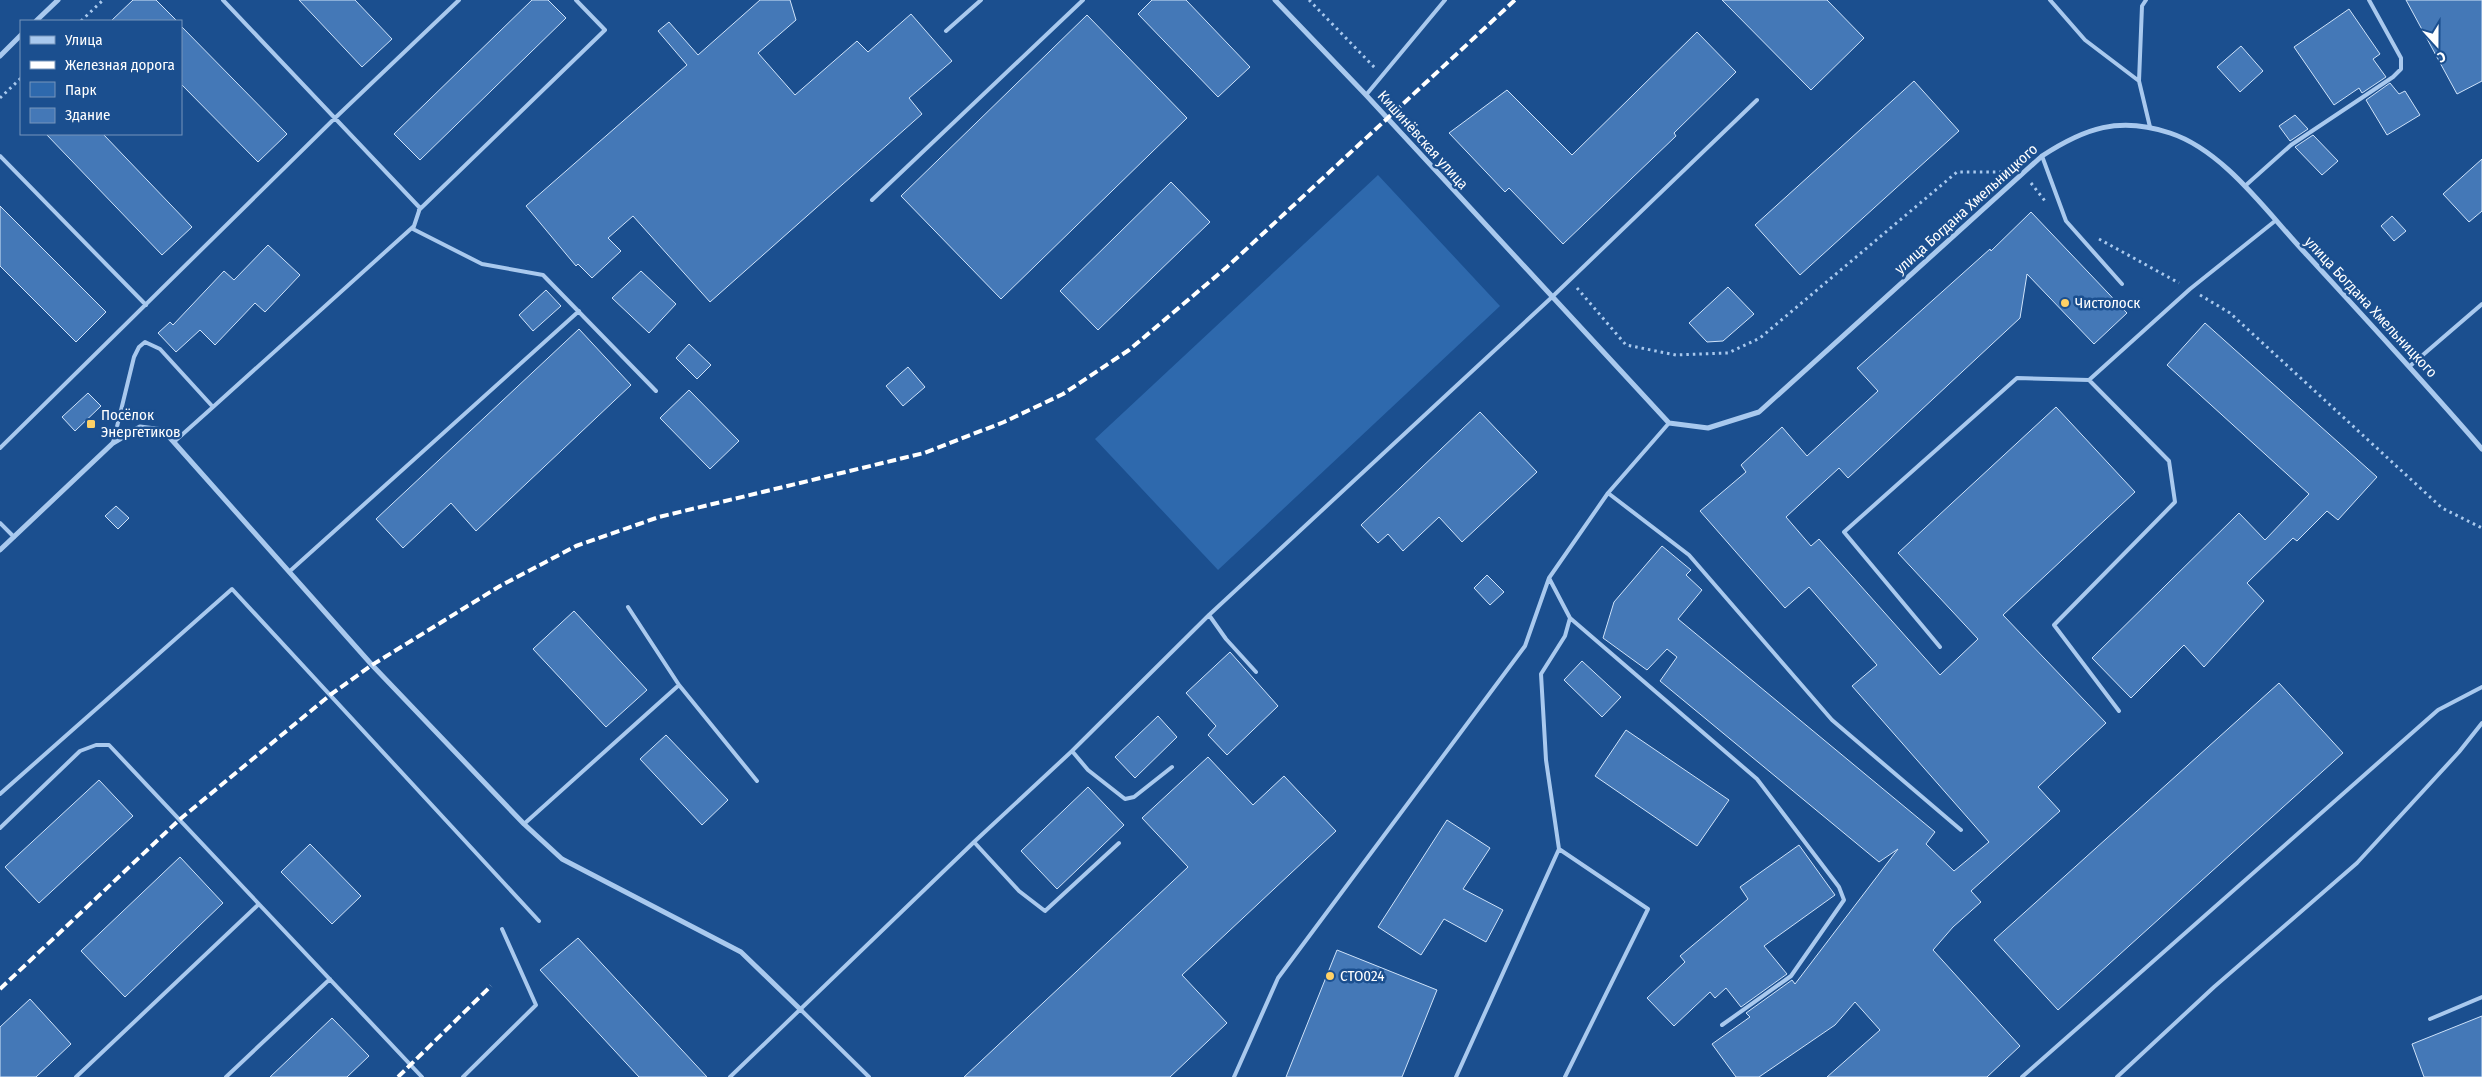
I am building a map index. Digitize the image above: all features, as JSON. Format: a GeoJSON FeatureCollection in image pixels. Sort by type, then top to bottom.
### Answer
{"type":"FeatureCollection","features":[{"type":"Feature","properties":{"kind":"street"},"geometry":{"type":"LineString","coordinates":[[37,20],[58,0]]}},
{"type":"Feature","properties":{"kind":"street","name":"Кишинёвская улица"},"geometry":{"type":"LineString","coordinates":[[1275,0],[1366,95],[1551,298]]}},
{"type":"Feature","properties":{"kind":"street"},"geometry":{"type":"LineString","coordinates":[[0,56],[20,36]]}},
{"type":"Feature","properties":{"kind":"street","name":"улица Богдана Хмельницкого"},"geometry":{"type":"LineString","coordinates":[[1669,423],[1708,428],[1759,412],[2042,156],[2081,134],[2104,126],[2128,124],[2150,127],[2184,139],[2209,155],[2246,186],[2275,221],[2410,366],[2482,449]]}},
{"type":"Feature","properties":{"kind":"street"},"geometry":{"type":"LineString","coordinates":[[1551,298],[1669,423]]}},
{"type":"Feature","properties":{"kind":"street"},"geometry":{"type":"LineString","coordinates":[[0,550],[114,443],[140,428],[163,430],[175,441],[372,665],[524,824],[562,859],[741,952],[801,1010]]}},
{"type":"Feature","properties":{"kind":"lane"},"geometry":{"type":"LineString","coordinates":[[224,0],[334,119],[420,208]]}},
{"type":"Feature","properties":{"kind":"lane"},"geometry":{"type":"LineString","coordinates":[[0,448],[334,119],[459,0]]}},
{"type":"Feature","properties":{"kind":"lane"},"geometry":{"type":"LineString","coordinates":[[175,441],[413,228],[420,208],[605,30],[576,0]]}},
{"type":"Feature","properties":{"kind":"lane"},"geometry":{"type":"LineString","coordinates":[[946,31],[981,0]]}},
{"type":"Feature","properties":{"kind":"lane"},"geometry":{"type":"LineString","coordinates":[[872,200],[1083,0]]}},
{"type":"Feature","properties":{"kind":"lane"},"geometry":{"type":"LineString","coordinates":[[1366,95],[1445,0]]}},
{"type":"Feature","properties":{"kind":"lane"},"geometry":{"type":"LineString","coordinates":[[2050,0],[2085,40],[2139,82]]}},
{"type":"Feature","properties":{"kind":"lane"},"geometry":{"type":"LineString","coordinates":[[2146,0],[2142,6],[2139,82],[2150,127]]}},
{"type":"Feature","properties":{"kind":"lane"},"geometry":{"type":"LineString","coordinates":[[2246,186],[2291,145],[2393,77],[2401,68],[2401,58],[2369,0]]}},
{"type":"Feature","properties":{"kind":"lane"},"geometry":{"type":"LineString","coordinates":[[730,1077],[974,842],[1072,751],[1209,615],[1551,298],[1757,100]]}},
{"type":"Feature","properties":{"kind":"lane"},"geometry":{"type":"LineString","coordinates":[[0,156],[146,305]]}},
{"type":"Feature","properties":{"kind":"lane"},"geometry":{"type":"LineString","coordinates":[[2042,156],[2066,221],[2122,284]]}},
{"type":"Feature","properties":{"kind":"lane"},"geometry":{"type":"LineString","coordinates":[[1940,647],[1844,532],[2017,378],[2089,380],[2190,289],[2275,221]]}},
{"type":"Feature","properties":{"kind":"lane"},"geometry":{"type":"LineString","coordinates":[[413,228],[482,264],[543,275],[579,310],[656,392]]}},
{"type":"Feature","properties":{"kind":"lane"},"geometry":{"type":"LineString","coordinates":[[2410,366],[2482,304]]}},
{"type":"Feature","properties":{"kind":"lane"},"geometry":{"type":"LineString","coordinates":[[290,571],[579,310]]}},
{"type":"Feature","properties":{"kind":"lane"},"geometry":{"type":"LineString","coordinates":[[114,443],[134,357],[139,347],[145,342],[160,349],[213,407]]}},
{"type":"Feature","properties":{"kind":"lane"},"geometry":{"type":"LineString","coordinates":[[2089,380],[2169,461],[2175,502],[2054,625],[2119,711]]}},
{"type":"Feature","properties":{"kind":"lane"},"geometry":{"type":"LineString","coordinates":[[1234,1077],[1278,978],[1525,646],[1549,578],[1608,493],[1669,423]]}},
{"type":"Feature","properties":{"kind":"lane"},"geometry":{"type":"LineString","coordinates":[[1608,493],[1688,554],[1832,720],[1961,830]]}},
{"type":"Feature","properties":{"kind":"lane"},"geometry":{"type":"LineString","coordinates":[[0,523],[14,537]]}},
{"type":"Feature","properties":{"kind":"lane"},"geometry":{"type":"LineString","coordinates":[[1549,578],[1570,618],[1756,779],[1839,887],[1844,900],[1791,976],[1722,1025]]}},
{"type":"Feature","properties":{"kind":"lane"},"geometry":{"type":"LineString","coordinates":[[0,794],[232,589],[539,921]]}},
{"type":"Feature","properties":{"kind":"lane"},"geometry":{"type":"LineString","coordinates":[[628,607],[679,685],[757,781]]}},
{"type":"Feature","properties":{"kind":"lane"},"geometry":{"type":"LineString","coordinates":[[1209,615],[1226,639],[1256,672]]}},
{"type":"Feature","properties":{"kind":"lane"},"geometry":{"type":"LineString","coordinates":[[1456,1077],[1559,849],[1546,760],[1541,674],[1565,636],[1570,618]]}},
{"type":"Feature","properties":{"kind":"lane"},"geometry":{"type":"LineString","coordinates":[[524,824],[679,685]]}},
{"type":"Feature","properties":{"kind":"lane"},"geometry":{"type":"LineString","coordinates":[[2022,1077],[2438,710],[2482,687]]}},
{"type":"Feature","properties":{"kind":"lane"},"geometry":{"type":"LineString","coordinates":[[2117,1077],[2214,987],[2357,863],[2459,752],[2482,723]]}},
{"type":"Feature","properties":{"kind":"lane"},"geometry":{"type":"LineString","coordinates":[[0,828],[80,751],[96,744],[110,744],[422,1077]]}},
{"type":"Feature","properties":{"kind":"lane"},"geometry":{"type":"LineString","coordinates":[[1072,751],[1088,770],[1125,798],[1134,797],[1172,767]]}},
{"type":"Feature","properties":{"kind":"lane"},"geometry":{"type":"LineString","coordinates":[[974,842],[1019,891],[1045,911],[1119,843]]}},
{"type":"Feature","properties":{"kind":"lane"},"geometry":{"type":"LineString","coordinates":[[1559,849],[1648,909],[1565,1077]]}},
{"type":"Feature","properties":{"kind":"lane"},"geometry":{"type":"LineString","coordinates":[[76,1077],[259,904]]}},
{"type":"Feature","properties":{"kind":"lane"},"geometry":{"type":"LineString","coordinates":[[463,1077],[536,1005],[502,929]]}},
{"type":"Feature","properties":{"kind":"lane"},"geometry":{"type":"LineString","coordinates":[[226,1077],[330,979]]}},
{"type":"Feature","properties":{"kind":"lane"},"geometry":{"type":"LineString","coordinates":[[2430,1019],[2482,997]]}},
{"type":"Feature","properties":{"kind":"lane"},"geometry":{"type":"LineString","coordinates":[[801,1010],[869,1077]]}},
{"type":"Feature","properties":{"kind":"path"},"geometry":{"type":"LineString","coordinates":[[81,20],[103,0]]}},
{"type":"Feature","properties":{"kind":"path"},"geometry":{"type":"LineString","coordinates":[[1309,0],[1383,76]]}},
{"type":"Feature","properties":{"kind":"path"},"geometry":{"type":"LineString","coordinates":[[0,98],[20,79]]}},
{"type":"Feature","properties":{"kind":"path"},"geometry":{"type":"LineString","coordinates":[[1570,280],[1626,345],[1676,355],[1728,353],[1760,338],[1956,172],[2024,173],[2046,202]]}},
{"type":"Feature","properties":{"kind":"path"},"geometry":{"type":"LineString","coordinates":[[2091,235],[2230,313],[2442,508],[2482,528]]}},
{"type":"Feature","properties":{"kind":"green space"},"geometry":{"type":"Polygon","coordinates":[[[1378,175],[1500,306],[1218,570],[1095,439],[1378,175]]]}},
{"type":"Feature","properties":{"kind":"building"},"geometry":{"type":"Polygon","coordinates":[[[133,0],[156,0],[176,20],[112,20],[133,0]]]}},
{"type":"Feature","properties":{"kind":"building"},"geometry":{"type":"Polygon","coordinates":[[[299,0],[355,0],[392,39],[362,67],[299,0]]]}},
{"type":"Feature","properties":{"kind":"building"},"geometry":{"type":"Polygon","coordinates":[[[532,0],[548,0],[566,18],[420,160],[394,134],[532,0]]]}},
{"type":"Feature","properties":{"kind":"building"},"geometry":{"type":"Polygon","coordinates":[[[760,0],[790,0],[796,20],[758,53],[795,95],[857,41],[868,52],[911,14],[952,61],[909,98],[922,114],[710,302],[633,216],[608,238],[621,251],[592,278],[578,264],[576,266],[526,206],[687,65],[658,31],[669,22],[698,55],[760,0]]]}},
{"type":"Feature","properties":{"kind":"building"},"geometry":{"type":"Polygon","coordinates":[[[1152,0],[1186,0],[1250,67],[1218,97],[1138,14],[1152,0]]]}},
{"type":"Feature","properties":{"kind":"building"},"geometry":{"type":"Polygon","coordinates":[[[1722,0],[1827,0],[1864,38],[1811,90],[1722,0]]]}},
{"type":"Feature","properties":{"kind":"building"},"geometry":{"type":"Polygon","coordinates":[[[2406,0],[2482,0],[2482,81],[2457,94],[2406,0]]]}},
{"type":"Feature","properties":{"kind":"building"},"geometry":{"type":"Polygon","coordinates":[[[2349,9],[2380,54],[2373,59],[2386,77],[2362,93],[2359,88],[2334,105],[2294,47],[2349,9]]]}},
{"type":"Feature","properties":{"kind":"building"},"geometry":{"type":"Polygon","coordinates":[[[1087,15],[1187,118],[1001,299],[901,196],[1087,15]]]}},
{"type":"Feature","properties":{"kind":"building"},"geometry":{"type":"Polygon","coordinates":[[[182,27],[287,134],[258,162],[182,85],[182,27]]]}},
{"type":"Feature","properties":{"kind":"building"},"geometry":{"type":"Polygon","coordinates":[[[1697,32],[1736,72],[1674,133],[1676,136],[1563,244],[1509,188],[1505,192],[1449,133],[1507,90],[1572,155],[1697,32]]]}},
{"type":"Feature","properties":{"kind":"building"},"geometry":{"type":"Polygon","coordinates":[[[2241,46],[2263,71],[2240,92],[2217,67],[2241,46]]]}},
{"type":"Feature","properties":{"kind":"building"},"geometry":{"type":"Polygon","coordinates":[[[1914,81],[1959,131],[1800,275],[1755,225],[1914,81]]]}},
{"type":"Feature","properties":{"kind":"building"},"geometry":{"type":"Polygon","coordinates":[[[2390,83],[2399,94],[2405,91],[2420,115],[2387,135],[2366,100],[2390,83]]]}},
{"type":"Feature","properties":{"kind":"building"},"geometry":{"type":"Polygon","coordinates":[[[2295,115],[2308,129],[2290,141],[2279,126],[2295,115]]]}},
{"type":"Feature","properties":{"kind":"building"},"geometry":{"type":"Polygon","coordinates":[[[47,135],[104,135],[192,227],[162,255],[47,135]]]}},
{"type":"Feature","properties":{"kind":"building"},"geometry":{"type":"Polygon","coordinates":[[[2313,135],[2338,161],[2322,175],[2295,147],[2313,135]]]}},
{"type":"Feature","properties":{"kind":"building"},"geometry":{"type":"Polygon","coordinates":[[[2482,159],[2482,211],[2469,222],[2443,194],[2482,159]]]}},
{"type":"Feature","properties":{"kind":"building"},"geometry":{"type":"Polygon","coordinates":[[[1171,182],[1210,222],[1098,330],[1060,291],[1171,182]]]}},
{"type":"Feature","properties":{"kind":"building"},"geometry":{"type":"Polygon","coordinates":[[[0,206],[106,312],[76,342],[0,266],[0,206]]]}},
{"type":"Feature","properties":{"kind":"building"},"geometry":{"type":"Polygon","coordinates":[[[2031,212],[2127,313],[2094,344],[2027,274],[2020,318],[1848,478],[1839,468],[1786,517],[1811,546],[1819,539],[1940,675],[1978,639],[1898,553],[2056,407],[2135,492],[2003,615],[2106,723],[2038,787],[2060,811],[1971,891],[1981,902],[1953,927],[1933,950],[2020,1046],[1987,1077],[1827,1077],[1880,1030],[1855,1002],[1835,1025],[1759,1077],[1736,1077],[1712,1044],[1750,1017],[1746,1013],[1792,980],[1795,984],[1898,849],[1879,862],[1660,681],[1677,657],[1667,649],[1647,670],[1603,638],[1614,602],[1662,546],[1691,570],[1686,575],[1702,590],[1678,619],[1935,832],[1926,844],[1954,871],[1989,842],[1852,686],[1877,665],[1809,587],[1785,608],[1700,511],[1746,472],[1741,465],[1782,427],[1807,456],[1878,391],[1857,368],[1990,249],[1991,251],[2031,212]]]}},
{"type":"Feature","properties":{"kind":"building"},"geometry":{"type":"Polygon","coordinates":[[[2392,216],[2406,231],[2394,241],[2381,226],[2392,216]]]}},
{"type":"Feature","properties":{"kind":"building"},"geometry":{"type":"Polygon","coordinates":[[[268,245],[300,275],[265,312],[255,303],[215,345],[200,330],[176,352],[158,333],[170,322],[173,325],[224,271],[234,280],[268,245]]]}},
{"type":"Feature","properties":{"kind":"building"},"geometry":{"type":"Polygon","coordinates":[[[641,271],[676,304],[649,333],[612,298],[641,271]]]}},
{"type":"Feature","properties":{"kind":"building"},"geometry":{"type":"Polygon","coordinates":[[[1728,287],[1754,314],[1723,341],[1707,342],[1689,323],[1728,287]]]}},
{"type":"Feature","properties":{"kind":"building"},"geometry":{"type":"Polygon","coordinates":[[[546,290],[561,306],[533,331],[519,315],[546,290]]]}},
{"type":"Feature","properties":{"kind":"building"},"geometry":{"type":"Polygon","coordinates":[[[2205,323],[2377,477],[2338,520],[2327,511],[2297,541],[2293,538],[2247,583],[2264,601],[2204,667],[2184,645],[2131,698],[2092,658],[2239,513],[2265,540],[2309,494],[2167,365],[2205,323]]]}},
{"type":"Feature","properties":{"kind":"building"},"geometry":{"type":"Polygon","coordinates":[[[579,329],[631,385],[476,531],[451,503],[403,548],[376,519],[579,329]]]}},
{"type":"Feature","properties":{"kind":"building"},"geometry":{"type":"Polygon","coordinates":[[[689,344],[711,365],[697,379],[676,358],[689,344]]]}},
{"type":"Feature","properties":{"kind":"building"},"geometry":{"type":"Polygon","coordinates":[[[908,367],[925,387],[903,406],[886,386],[908,367]]]}},
{"type":"Feature","properties":{"kind":"building"},"geometry":{"type":"Polygon","coordinates":[[[689,390],[739,441],[710,469],[660,418],[689,390]]]}},
{"type":"Feature","properties":{"kind":"building"},"geometry":{"type":"Polygon","coordinates":[[[88,393],[101,406],[75,431],[62,417],[88,393]]]}},
{"type":"Feature","properties":{"kind":"building"},"geometry":{"type":"Polygon","coordinates":[[[1480,412],[1537,472],[1462,542],[1439,517],[1403,551],[1388,534],[1378,543],[1361,525],[1480,412]]]}},
{"type":"Feature","properties":{"kind":"building"},"geometry":{"type":"Polygon","coordinates":[[[116,506],[129,518],[118,529],[105,516],[116,506]]]}},
{"type":"Feature","properties":{"kind":"building"},"geometry":{"type":"Polygon","coordinates":[[[1487,575],[1504,592],[1490,605],[1474,588],[1487,575]]]}},
{"type":"Feature","properties":{"kind":"building"},"geometry":{"type":"Polygon","coordinates":[[[574,611],[647,690],[606,727],[533,649],[574,611]]]}},
{"type":"Feature","properties":{"kind":"building"},"geometry":{"type":"Polygon","coordinates":[[[1230,652],[1278,706],[1227,755],[1208,735],[1216,726],[1186,693],[1230,652]]]}},
{"type":"Feature","properties":{"kind":"building"},"geometry":{"type":"Polygon","coordinates":[[[1582,661],[1621,697],[1602,717],[1564,680],[1582,661]]]}},
{"type":"Feature","properties":{"kind":"building"},"geometry":{"type":"Polygon","coordinates":[[[2279,683],[2343,753],[2058,1010],[1994,940],[2279,683]]]}},
{"type":"Feature","properties":{"kind":"building"},"geometry":{"type":"Polygon","coordinates":[[[1158,716],[1177,737],[1135,778],[1115,757],[1158,716]]]}},
{"type":"Feature","properties":{"kind":"building"},"geometry":{"type":"Polygon","coordinates":[[[1626,730],[1729,800],[1697,846],[1595,776],[1626,730]]]}},
{"type":"Feature","properties":{"kind":"building"},"geometry":{"type":"Polygon","coordinates":[[[666,735],[728,800],[702,825],[640,759],[666,735]]]}},
{"type":"Feature","properties":{"kind":"building"},"geometry":{"type":"Polygon","coordinates":[[[1208,757],[1253,805],[1284,776],[1336,831],[1182,975],[1227,1023],[1170,1077],[964,1077],[1188,867],[1142,818],[1208,757]]]}},
{"type":"Feature","properties":{"kind":"building"},"geometry":{"type":"Polygon","coordinates":[[[99,780],[133,816],[39,903],[5,867],[99,780]]]}},
{"type":"Feature","properties":{"kind":"building"},"geometry":{"type":"Polygon","coordinates":[[[1088,787],[1124,825],[1057,889],[1021,851],[1088,787]]]}},
{"type":"Feature","properties":{"kind":"building"},"geometry":{"type":"Polygon","coordinates":[[[1447,820],[1490,848],[1463,889],[1503,910],[1486,942],[1444,919],[1421,955],[1378,927],[1447,820]]]}},
{"type":"Feature","properties":{"kind":"building"},"geometry":{"type":"Polygon","coordinates":[[[310,844],[361,896],[332,924],[281,872],[310,844]]]}},
{"type":"Feature","properties":{"kind":"building"},"geometry":{"type":"Polygon","coordinates":[[[1799,845],[1835,895],[1764,946],[1787,974],[1741,1007],[1726,988],[1715,998],[1710,992],[1674,1026],[1647,998],[1685,962],[1680,956],[1748,899],[1740,887],[1799,845]]]}},
{"type":"Feature","properties":{"kind":"building"},"geometry":{"type":"Polygon","coordinates":[[[180,857],[223,903],[125,997],[81,951],[180,857]]]}},
{"type":"Feature","properties":{"kind":"building"},"geometry":{"type":"Polygon","coordinates":[[[578,938],[707,1077],[639,1077],[540,970],[578,938]]]}},
{"type":"Feature","properties":{"kind":"building"},"geometry":{"type":"Polygon","coordinates":[[[1337,950],[1437,990],[1402,1077],[1286,1077],[1337,950]]]}},
{"type":"Feature","properties":{"kind":"building"},"geometry":{"type":"Polygon","coordinates":[[[30,999],[71,1044],[36,1077],[0,1077],[0,1027],[30,999]]]}},
{"type":"Feature","properties":{"kind":"building"},"geometry":{"type":"Polygon","coordinates":[[[2482,1016],[2482,1077],[2424,1077],[2412,1044],[2482,1016]]]}},
{"type":"Feature","properties":{"kind":"building"},"geometry":{"type":"Polygon","coordinates":[[[332,1018],[369,1056],[347,1077],[270,1077],[332,1018]]]}},
{"type":"Feature","properties":{"kind":"railway"},"geometry":{"type":"LineString","coordinates":[[0,989],[179,820],[330,695],[372,665],[500,586],[576,546],[659,517],[924,453],[1004,422],[1063,394],[1129,350],[1227,267],[1515,0]]}},
{"type":"Feature","properties":{"kind":"railway"},"geometry":{"type":"LineString","coordinates":[[398,1077],[491,986]]}},
{"type":"Feature","properties":{"kind":"place","name":"Чистолоск"},"geometry":{"type":"Point","coordinates":[2065,303]}},
{"type":"Feature","properties":{"kind":"place","name":"Посёлок Энергетиков"},"geometry":{"type":"Point","coordinates":[91,424]}},
{"type":"Feature","properties":{"kind":"place","name":"СТО024"},"geometry":{"type":"Point","coordinates":[1330,976]}}]}
